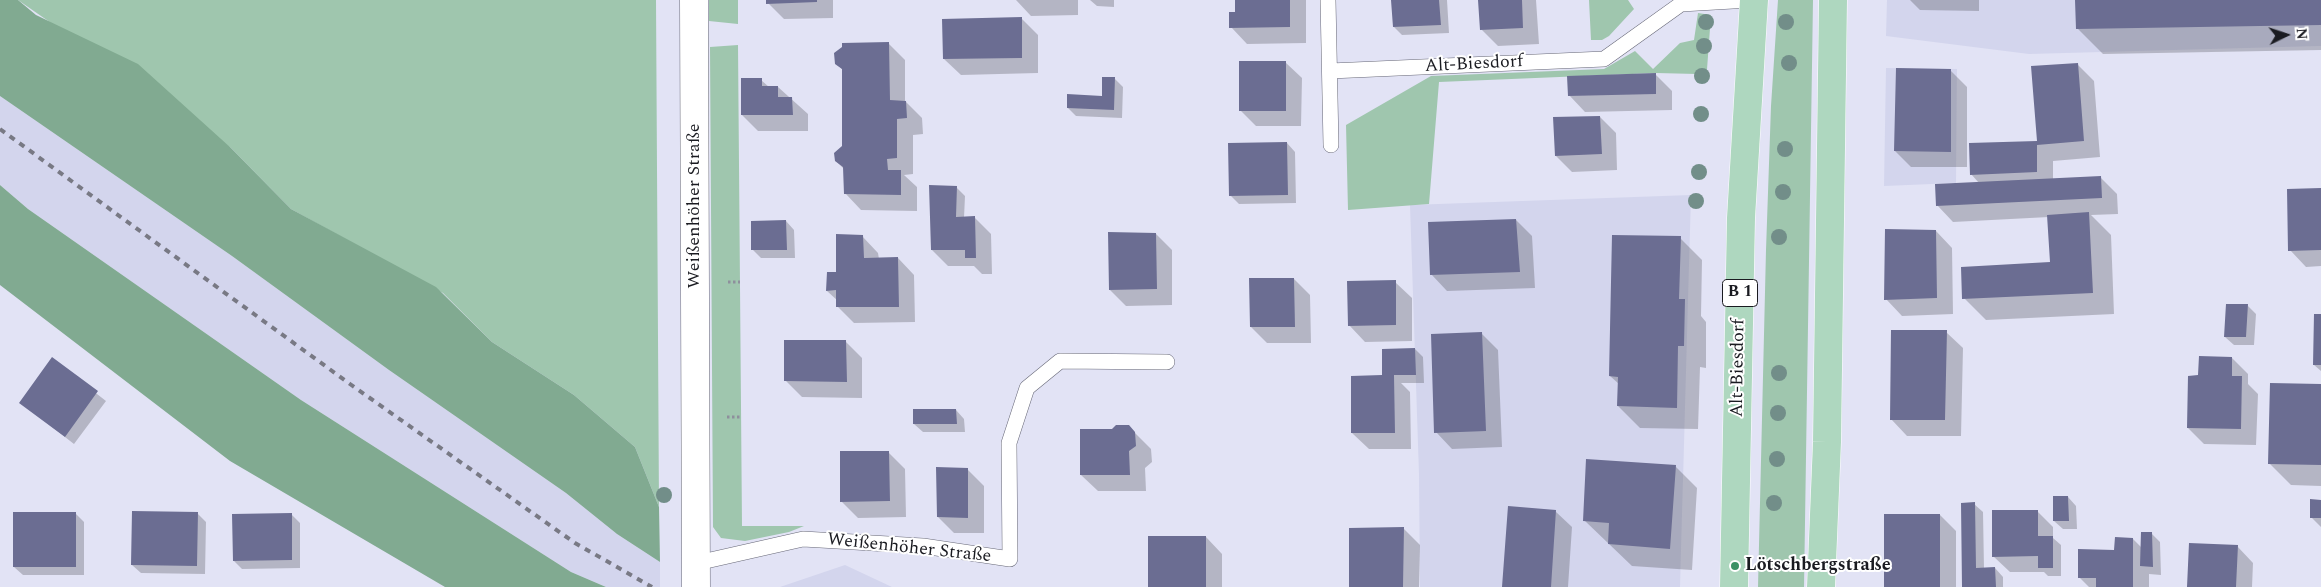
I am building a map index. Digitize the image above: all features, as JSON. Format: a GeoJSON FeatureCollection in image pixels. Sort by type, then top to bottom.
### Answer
{"type":"FeatureCollection","features":[{"type":"Feature","properties":{"kind":"main road","name":"Alt-Biesdorf"},"geometry":{"type":"LineString","coordinates":[[1734,587],[1741,218],[1754,0]]}},
{"type":"Feature","properties":{"kind":"main road"},"geometry":{"type":"LineString","coordinates":[[1821,587],[1827,442],[1833,0]]}},
{"type":"Feature","properties":{"kind":"street","name":"Weißenhöher Straße"},"geometry":{"type":"LineString","coordinates":[[694,0],[696,575]]}},
{"type":"Feature","properties":{"kind":"lane"},"geometry":{"type":"LineString","coordinates":[[1328,0],[1331,145]]}},
{"type":"Feature","properties":{"kind":"lane","name":"Alt-Biesdorf"},"geometry":{"type":"LineString","coordinates":[[1330,71],[1604,59],[1681,4],[1750,0]]}},
{"type":"Feature","properties":{"kind":"lane","name":"Weißenhöher Straße"},"geometry":{"type":"LineString","coordinates":[[696,575],[803,539],[923,546],[1010,559],[1009,443],[1027,388],[1060,361],[1167,362]]}},
{"type":"Feature","properties":{"kind":"shaded area"},"geometry":{"type":"Polygon","coordinates":[[[1887,0],[2321,0],[2321,46],[2029,54],[1886,36],[1887,0]]]}},
{"type":"Feature","properties":{"kind":"shaded area"},"geometry":{"type":"Polygon","coordinates":[[[1886,68],[1957,69],[1956,183],[1884,186],[1886,68]]]}},
{"type":"Feature","properties":{"kind":"shaded area"},"geometry":{"type":"Polygon","coordinates":[[[0,96],[232,256],[389,370],[566,493],[617,534],[660,562],[660,587],[606,587],[571,572],[301,400],[28,209],[0,185],[0,96]]]}},
{"type":"Feature","properties":{"kind":"shaded area"},"geometry":{"type":"Polygon","coordinates":[[[1691,195],[1680,587],[1420,587],[1419,474],[1410,205],[1691,195]]]}},
{"type":"Feature","properties":{"kind":"shaded area"},"geometry":{"type":"Polygon","coordinates":[[[845,565],[892,587],[780,587],[845,565]]]}},
{"type":"Feature","properties":{"kind":"green space"},"geometry":{"type":"Polygon","coordinates":[[[0,0],[18,0],[36,15],[138,64],[231,148],[291,209],[436,287],[492,342],[574,395],[635,447],[659,507],[660,562],[617,534],[566,493],[389,370],[232,256],[0,96],[0,0]]]}},
{"type":"Feature","properties":{"kind":"green space"},"geometry":{"type":"Polygon","coordinates":[[[18,0],[656,0],[659,507],[635,447],[574,395],[492,342],[443,293],[291,209],[231,148],[18,0]]]}},
{"type":"Feature","properties":{"kind":"green space"},"geometry":{"type":"Polygon","coordinates":[[[709,0],[738,0],[738,24],[709,21],[709,0]]]}},
{"type":"Feature","properties":{"kind":"green space"},"geometry":{"type":"Polygon","coordinates":[[[1589,0],[1628,0],[1634,9],[1609,36],[1602,40],[1591,40],[1589,0]]]}},
{"type":"Feature","properties":{"kind":"green space"},"geometry":{"type":"Polygon","coordinates":[[[1778,0],[1813,0],[1804,587],[1758,587],[1766,250],[1771,106],[1778,0]]]}},
{"type":"Feature","properties":{"kind":"green space"},"geometry":{"type":"Polygon","coordinates":[[[1698,13],[1711,15],[1706,83],[1697,83],[1697,74],[1656,73],[1439,82],[1429,204],[1348,210],[1346,125],[1431,76],[1604,69],[1635,51],[1653,69],[1680,43],[1694,40],[1698,13]]]}},
{"type":"Feature","properties":{"kind":"green space"},"geometry":{"type":"Polygon","coordinates":[[[738,45],[742,526],[804,526],[789,532],[745,541],[721,538],[713,527],[710,47],[738,45]]]}},
{"type":"Feature","properties":{"kind":"green space"},"geometry":{"type":"Polygon","coordinates":[[[0,185],[28,209],[301,400],[571,572],[606,587],[445,587],[230,461],[0,285],[0,185]]]}},
{"type":"Feature","properties":{"kind":"building"},"geometry":{"type":"Polygon","coordinates":[[[766,0],[817,0],[817,2],[766,4],[766,0]]]}},
{"type":"Feature","properties":{"kind":"building"},"geometry":{"type":"Polygon","coordinates":[[[1235,0],[1290,0],[1290,27],[1229,28],[1229,12],[1235,12],[1235,0]]]}},
{"type":"Feature","properties":{"kind":"building"},"geometry":{"type":"Polygon","coordinates":[[[1391,0],[1439,0],[1441,25],[1393,27],[1391,0]]]}},
{"type":"Feature","properties":{"kind":"building"},"geometry":{"type":"Polygon","coordinates":[[[1478,0],[1522,0],[1523,28],[1480,30],[1478,0]]]}},
{"type":"Feature","properties":{"kind":"building"},"geometry":{"type":"Polygon","coordinates":[[[2075,0],[2321,0],[2321,25],[2076,29],[2075,0]]]}},
{"type":"Feature","properties":{"kind":"building"},"geometry":{"type":"Polygon","coordinates":[[[1022,17],[1022,58],[943,59],[942,19],[1022,17]]]}},
{"type":"Feature","properties":{"kind":"building"},"geometry":{"type":"Polygon","coordinates":[[[889,42],[890,100],[906,101],[907,118],[897,119],[897,158],[887,159],[888,170],[901,170],[901,195],[844,194],[843,167],[835,161],[834,153],[842,146],[842,69],[835,64],[834,53],[842,47],[842,43],[889,42]]]}},
{"type":"Feature","properties":{"kind":"building"},"geometry":{"type":"Polygon","coordinates":[[[1239,61],[1286,61],[1286,111],[1239,111],[1239,61]]]}},
{"type":"Feature","properties":{"kind":"building"},"geometry":{"type":"Polygon","coordinates":[[[2078,63],[2084,141],[2037,145],[2037,172],[1970,175],[1969,143],[2037,141],[2031,66],[2078,63]]]}},
{"type":"Feature","properties":{"kind":"building"},"geometry":{"type":"Polygon","coordinates":[[[1896,68],[1951,69],[1951,152],[1894,151],[1896,68]]]}},
{"type":"Feature","properties":{"kind":"building"},"geometry":{"type":"Polygon","coordinates":[[[1656,73],[1656,94],[1568,96],[1567,76],[1656,73]]]}},
{"type":"Feature","properties":{"kind":"building"},"geometry":{"type":"Polygon","coordinates":[[[1102,77],[1115,77],[1114,110],[1067,108],[1067,94],[1102,96],[1102,77]]]}},
{"type":"Feature","properties":{"kind":"building"},"geometry":{"type":"Polygon","coordinates":[[[741,78],[762,78],[762,86],[778,86],[778,97],[792,97],[793,115],[741,115],[741,78]]]}},
{"type":"Feature","properties":{"kind":"building"},"geometry":{"type":"Polygon","coordinates":[[[1600,116],[1602,154],[1555,156],[1553,117],[1600,116]]]}},
{"type":"Feature","properties":{"kind":"building"},"geometry":{"type":"Polygon","coordinates":[[[1287,142],[1288,195],[1229,196],[1228,143],[1287,142]]]}},
{"type":"Feature","properties":{"kind":"building"},"geometry":{"type":"Polygon","coordinates":[[[2101,176],[2102,198],[1936,206],[1935,184],[2101,176]]]}},
{"type":"Feature","properties":{"kind":"building"},"geometry":{"type":"Polygon","coordinates":[[[929,185],[957,186],[956,217],[975,216],[976,258],[965,258],[965,250],[931,250],[929,185]]]}},
{"type":"Feature","properties":{"kind":"building"},"geometry":{"type":"Polygon","coordinates":[[[2321,188],[2321,250],[2288,251],[2287,189],[2321,188]]]}},
{"type":"Feature","properties":{"kind":"building"},"geometry":{"type":"Polygon","coordinates":[[[2089,212],[2093,293],[1962,299],[1961,267],[2050,262],[2047,215],[2089,212]]]}},
{"type":"Feature","properties":{"kind":"building"},"geometry":{"type":"Polygon","coordinates":[[[1516,219],[1520,272],[1430,275],[1428,222],[1516,219]]]}},
{"type":"Feature","properties":{"kind":"building"},"geometry":{"type":"Polygon","coordinates":[[[786,220],[787,250],[751,250],[751,221],[786,220]]]}},
{"type":"Feature","properties":{"kind":"building"},"geometry":{"type":"Polygon","coordinates":[[[1885,229],[1936,230],[1937,298],[1884,300],[1885,229]]]}},
{"type":"Feature","properties":{"kind":"building"},"geometry":{"type":"Polygon","coordinates":[[[1108,232],[1156,233],[1157,289],[1109,290],[1108,232]]]}},
{"type":"Feature","properties":{"kind":"building"},"geometry":{"type":"Polygon","coordinates":[[[836,234],[863,235],[864,258],[898,257],[899,307],[836,307],[836,290],[826,291],[827,272],[836,272],[836,234]]]}},
{"type":"Feature","properties":{"kind":"building"},"geometry":{"type":"Polygon","coordinates":[[[1612,235],[1681,236],[1679,299],[1685,299],[1684,346],[1678,346],[1677,408],[1617,406],[1618,377],[1609,376],[1612,235]]]}},
{"type":"Feature","properties":{"kind":"building"},"geometry":{"type":"Polygon","coordinates":[[[1249,278],[1294,278],[1295,327],[1250,327],[1249,278]]]}},
{"type":"Feature","properties":{"kind":"building"},"geometry":{"type":"Polygon","coordinates":[[[1396,280],[1396,325],[1348,326],[1347,281],[1396,280]]]}},
{"type":"Feature","properties":{"kind":"building"},"geometry":{"type":"Polygon","coordinates":[[[2226,304],[2248,304],[2246,337],[2224,337],[2226,304]]]}},
{"type":"Feature","properties":{"kind":"building"},"geometry":{"type":"Polygon","coordinates":[[[2314,314],[2321,314],[2321,365],[2313,365],[2314,314]]]}},
{"type":"Feature","properties":{"kind":"building"},"geometry":{"type":"Polygon","coordinates":[[[1891,330],[1947,330],[1945,420],[1890,420],[1891,330]]]}},
{"type":"Feature","properties":{"kind":"building"},"geometry":{"type":"Polygon","coordinates":[[[1482,332],[1486,431],[1434,433],[1431,334],[1482,332]]]}},
{"type":"Feature","properties":{"kind":"building"},"geometry":{"type":"Polygon","coordinates":[[[784,340],[846,340],[847,382],[784,381],[784,340]]]}},
{"type":"Feature","properties":{"kind":"building"},"geometry":{"type":"Polygon","coordinates":[[[1415,348],[1416,375],[1394,375],[1395,433],[1351,433],[1351,376],[1382,375],[1382,349],[1415,348]]]}},
{"type":"Feature","properties":{"kind":"building"},"geometry":{"type":"Polygon","coordinates":[[[2199,356],[2232,357],[2232,376],[2242,376],[2241,429],[2187,428],[2188,376],[2198,375],[2199,356]]]}},
{"type":"Feature","properties":{"kind":"building"},"geometry":{"type":"Polygon","coordinates":[[[52,357],[98,391],[65,437],[19,403],[52,357]]]}},
{"type":"Feature","properties":{"kind":"building"},"geometry":{"type":"Polygon","coordinates":[[[2270,383],[2321,384],[2321,465],[2268,464],[2270,383]]]}},
{"type":"Feature","properties":{"kind":"building"},"geometry":{"type":"Polygon","coordinates":[[[913,409],[956,409],[957,424],[913,424],[913,409]]]}},
{"type":"Feature","properties":{"kind":"building"},"geometry":{"type":"Polygon","coordinates":[[[1116,425],[1129,425],[1135,432],[1136,446],[1129,451],[1130,475],[1080,475],[1080,429],[1112,429],[1116,425]]]}},
{"type":"Feature","properties":{"kind":"building"},"geometry":{"type":"Polygon","coordinates":[[[840,451],[889,451],[890,501],[840,502],[840,451]]]}},
{"type":"Feature","properties":{"kind":"building"},"geometry":{"type":"Polygon","coordinates":[[[1586,459],[1676,465],[1670,549],[1608,544],[1609,523],[1583,521],[1586,459]]]}},
{"type":"Feature","properties":{"kind":"building"},"geometry":{"type":"Polygon","coordinates":[[[936,467],[968,468],[968,518],[937,517],[936,467]]]}},
{"type":"Feature","properties":{"kind":"building"},"geometry":{"type":"Polygon","coordinates":[[[2053,496],[2068,496],[2069,521],[2053,521],[2053,496]]]}},
{"type":"Feature","properties":{"kind":"building"},"geometry":{"type":"Polygon","coordinates":[[[2310,499],[2321,500],[2321,518],[2310,518],[2310,499]]]}},
{"type":"Feature","properties":{"kind":"building"},"geometry":{"type":"Polygon","coordinates":[[[1975,502],[1976,568],[1995,567],[1996,587],[1962,587],[1961,503],[1975,502]]]}},
{"type":"Feature","properties":{"kind":"building"},"geometry":{"type":"Polygon","coordinates":[[[1508,506],[1556,510],[1551,587],[1502,587],[1508,506]]]}},
{"type":"Feature","properties":{"kind":"building"},"geometry":{"type":"Polygon","coordinates":[[[1992,510],[2038,510],[2038,536],[2053,536],[2053,568],[2038,568],[2038,556],[1992,557],[1992,510]]]}},
{"type":"Feature","properties":{"kind":"building"},"geometry":{"type":"Polygon","coordinates":[[[132,511],[198,512],[197,566],[131,565],[132,511]]]}},
{"type":"Feature","properties":{"kind":"building"},"geometry":{"type":"Polygon","coordinates":[[[13,512],[76,512],[76,567],[13,567],[13,512]]]}},
{"type":"Feature","properties":{"kind":"building"},"geometry":{"type":"Polygon","coordinates":[[[292,513],[292,560],[233,561],[232,514],[292,513]]]}},
{"type":"Feature","properties":{"kind":"building"},"geometry":{"type":"Polygon","coordinates":[[[1884,514],[1940,514],[1940,587],[1884,587],[1884,514]]]}},
{"type":"Feature","properties":{"kind":"building"},"geometry":{"type":"Polygon","coordinates":[[[1404,527],[1403,587],[1349,587],[1349,528],[1404,527]]]}},
{"type":"Feature","properties":{"kind":"building"},"geometry":{"type":"Polygon","coordinates":[[[2141,532],[2152,532],[2153,567],[2140,566],[2141,532]]]}},
{"type":"Feature","properties":{"kind":"building"},"geometry":{"type":"Polygon","coordinates":[[[1148,536],[1206,536],[1206,587],[1148,587],[1148,536]]]}},
{"type":"Feature","properties":{"kind":"building"},"geometry":{"type":"Polygon","coordinates":[[[2115,537],[2133,538],[2133,587],[2096,587],[2096,578],[2078,578],[2078,549],[2114,550],[2115,537]]]}},
{"type":"Feature","properties":{"kind":"building"},"geometry":{"type":"Polygon","coordinates":[[[2189,543],[2238,545],[2236,587],[2187,587],[2189,543]]]}},
{"type":"Feature","properties":{"kind":"railway"},"geometry":{"type":"LineString","coordinates":[[0,129],[350,384],[575,543],[652,587]]}},
{"type":"Feature","properties":{"kind":"place","name":"Lötschbergstraße"},"geometry":{"type":"Point","coordinates":[1735,566]}}]}
